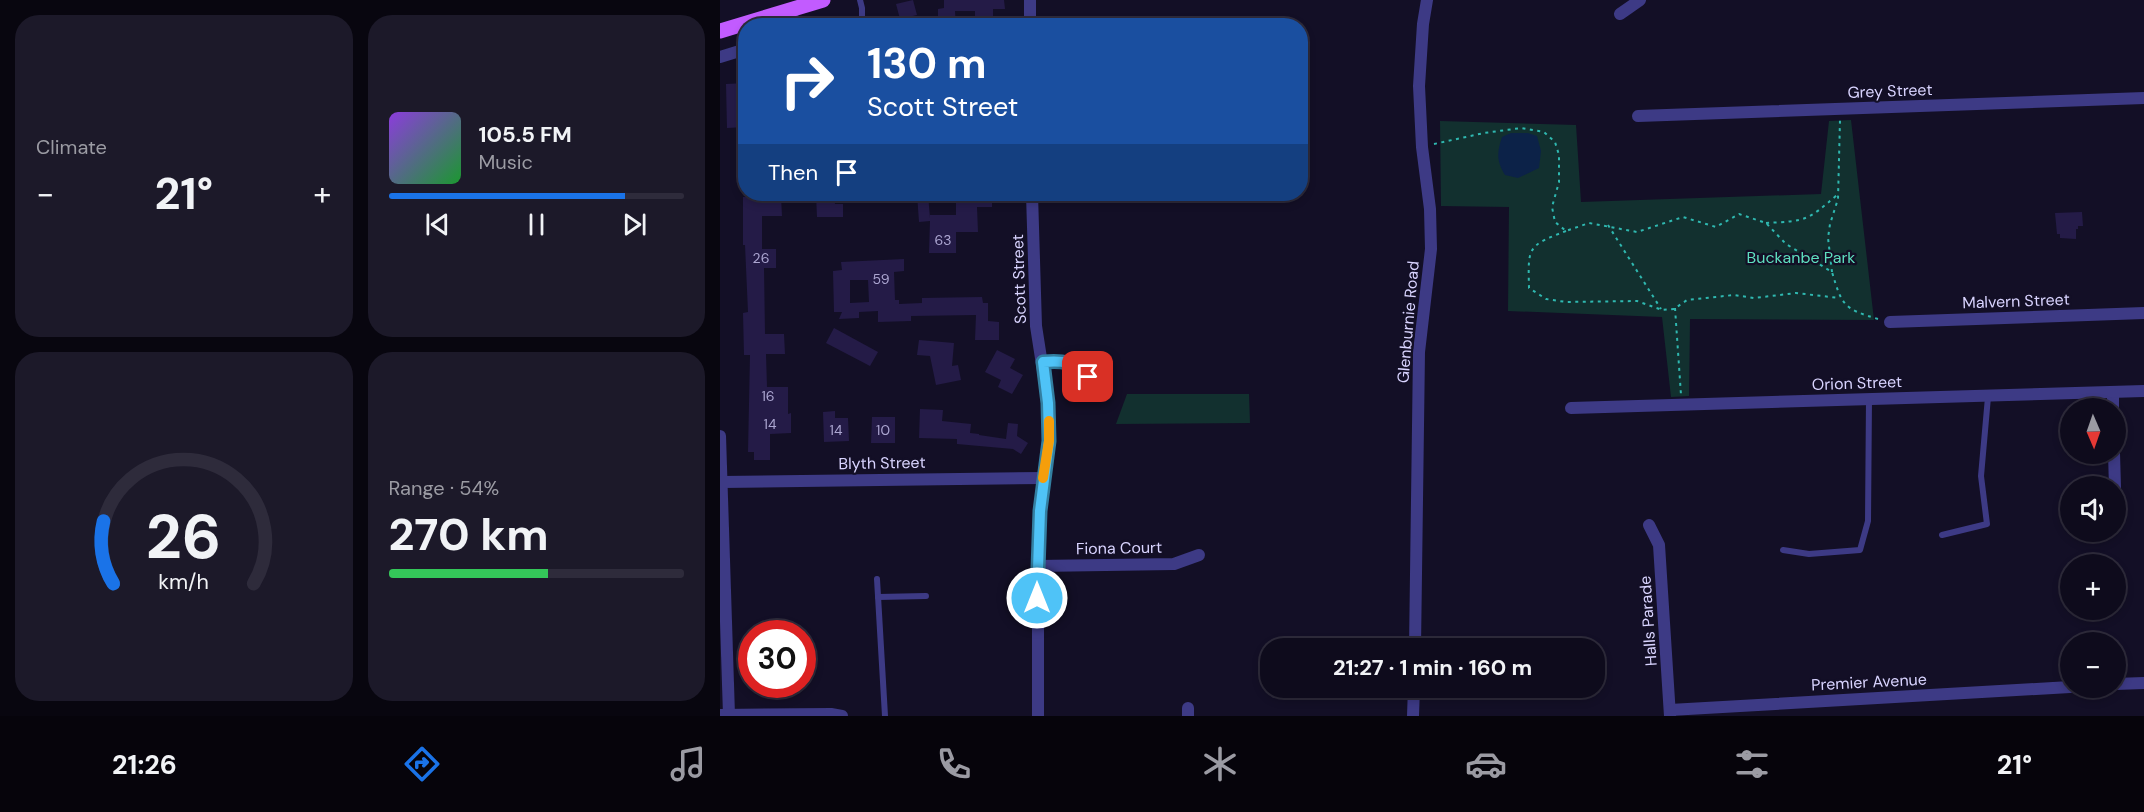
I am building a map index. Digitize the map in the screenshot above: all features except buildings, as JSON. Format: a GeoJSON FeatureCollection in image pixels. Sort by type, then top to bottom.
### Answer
{"type":"FeatureCollection","features":[{"type":"Feature","properties":{"kind":"main road"},"geometry":{"type":"LineString","coordinates":[[763,18],[823,0]]}},
{"type":"Feature","properties":{"kind":"main road"},"geometry":{"type":"LineString","coordinates":[[720,31],[738,26]]}},
{"type":"Feature","properties":{"kind":"street"},"geometry":{"type":"LineString","coordinates":[[1030,0],[1030,18]]}},
{"type":"Feature","properties":{"kind":"street","name":"Glenburnie Road"},"geometry":{"type":"LineString","coordinates":[[1415,638],[1419,352],[1431,249],[1430,209],[1422,147],[1419,86],[1427,0]]}},
{"type":"Feature","properties":{"kind":"street"},"geometry":{"type":"LineString","coordinates":[[1620,14],[1640,0]]}},
{"type":"Feature","properties":{"kind":"street"},"geometry":{"type":"LineString","coordinates":[[792,18],[793,9]]}},
{"type":"Feature","properties":{"kind":"street"},"geometry":{"type":"LineString","coordinates":[[720,57],[738,52]]}},
{"type":"Feature","properties":{"kind":"street","name":"Grey Street"},"geometry":{"type":"LineString","coordinates":[[1638,116],[2144,98]]}},
{"type":"Feature","properties":{"kind":"street","name":"Scott Street"},"geometry":{"type":"LineString","coordinates":[[1032,201],[1036,326],[1048,403],[1049,441],[1043,478],[1037,566],[1038,716]]}},
{"type":"Feature","properties":{"kind":"street","name":"Malvern Street"},"geometry":{"type":"LineString","coordinates":[[1890,322],[2144,313]]}},
{"type":"Feature","properties":{"kind":"street"},"geometry":{"type":"LineString","coordinates":[[1043,362],[1071,363],[1105,392]]}},
{"type":"Feature","properties":{"kind":"street","name":"Orion Street"},"geometry":{"type":"LineString","coordinates":[[1571,408],[2144,391]]}},
{"type":"Feature","properties":{"kind":"street"},"geometry":{"type":"LineString","coordinates":[[2113,393],[2113,398]]}},
{"type":"Feature","properties":{"kind":"street"},"geometry":{"type":"LineString","coordinates":[[720,436],[724,715],[831,714],[842,716]]}},
{"type":"Feature","properties":{"kind":"street","name":"Blyth Street"},"geometry":{"type":"LineString","coordinates":[[722,482],[1043,478]]}},
{"type":"Feature","properties":{"kind":"street","name":"Halls Parade"},"geometry":{"type":"LineString","coordinates":[[1649,525],[1659,544],[1670,713]]}},
{"type":"Feature","properties":{"kind":"street","name":"Fiona Court"},"geometry":{"type":"LineString","coordinates":[[1037,566],[1174,564],[1199,555]]}},
{"type":"Feature","properties":{"kind":"street"},"geometry":{"type":"LineString","coordinates":[[2126,684],[2144,683]]}},
{"type":"Feature","properties":{"kind":"street","name":"Premier Avenue"},"geometry":{"type":"LineString","coordinates":[[1670,713],[2060,688]]}},
{"type":"Feature","properties":{"kind":"street"},"geometry":{"type":"LineString","coordinates":[[1413,716],[1414,698]]}},
{"type":"Feature","properties":{"kind":"lane"},"geometry":{"type":"LineString","coordinates":[[860,0],[862,18]]}},
{"type":"Feature","properties":{"kind":"lane"},"geometry":{"type":"LineString","coordinates":[[1942,536],[1987,524],[1981,476],[1988,397]]}},
{"type":"Feature","properties":{"kind":"lane"},"geometry":{"type":"LineString","coordinates":[[1783,550],[1809,554],[1860,550],[1868,521],[1869,399]]}},
{"type":"Feature","properties":{"kind":"lane"},"geometry":{"type":"LineString","coordinates":[[877,579],[885,716]]}},
{"type":"Feature","properties":{"kind":"lane"},"geometry":{"type":"LineString","coordinates":[[878,597],[926,596]]}},
{"type":"Feature","properties":{"kind":"path"},"geometry":{"type":"LineString","coordinates":[[1839,298],[1832,272],[1828,238],[1838,195],[1840,110]]}},
{"type":"Feature","properties":{"kind":"path"},"geometry":{"type":"LineString","coordinates":[[1422,147],[1484,133],[1521,128],[1544,132],[1555,142],[1559,155],[1559,182],[1552,207],[1555,222],[1566,231]]}},
{"type":"Feature","properties":{"kind":"path"},"geometry":{"type":"LineString","coordinates":[[1838,195],[1815,215],[1800,222],[1766,223],[1739,214],[1716,227],[1683,217],[1637,232],[1589,223],[1545,238],[1536,244],[1528,256],[1529,288],[1546,299],[1566,302],[1636,301],[1662,309],[1674,309],[1687,300],[1734,295],[1754,298],[1796,293],[1839,298],[1857,313],[1890,322]]}},
{"type":"Feature","properties":{"kind":"path"},"geometry":{"type":"LineString","coordinates":[[1766,223],[1786,244],[1832,272]]}},
{"type":"Feature","properties":{"kind":"path"},"geometry":{"type":"LineString","coordinates":[[1608,225],[1662,309]]}},
{"type":"Feature","properties":{"kind":"path"},"geometry":{"type":"LineString","coordinates":[[1674,309],[1681,405]]}},
{"type":"Feature","properties":{"kind":"green space","name":"Buckanbe Park"},"geometry":{"type":"Polygon","coordinates":[[[1851,120],[1874,320],[1690,319],[1689,396],[1671,397],[1662,317],[1508,311],[1509,207],[1441,206],[1440,121],[1576,125],[1581,202],[1821,194],[1829,121],[1851,120]]]}},
{"type":"Feature","properties":{"kind":"green space"},"geometry":{"type":"Polygon","coordinates":[[[1127,394],[1249,394],[1250,423],[1116,424],[1127,394]]]}},
{"type":"Feature","properties":{"kind":"water"},"geometry":{"type":"Polygon","coordinates":[[[1511,133],[1528,133],[1537,136],[1541,151],[1539,168],[1518,178],[1505,175],[1499,161],[1498,152],[1502,137],[1511,133]]]}},
{"type":"Feature","properties":{"kind":"slow traffic"},"geometry":{"type":"LineString","coordinates":[[1043,478],[1049,441],[1049,421]]}},
{"type":"Feature","properties":{"kind":"route"},"geometry":{"type":"LineString","coordinates":[[1037,598],[1038,535],[1049,441],[1048,403],[1043,362],[1071,363],[1088,377]]}}]}
